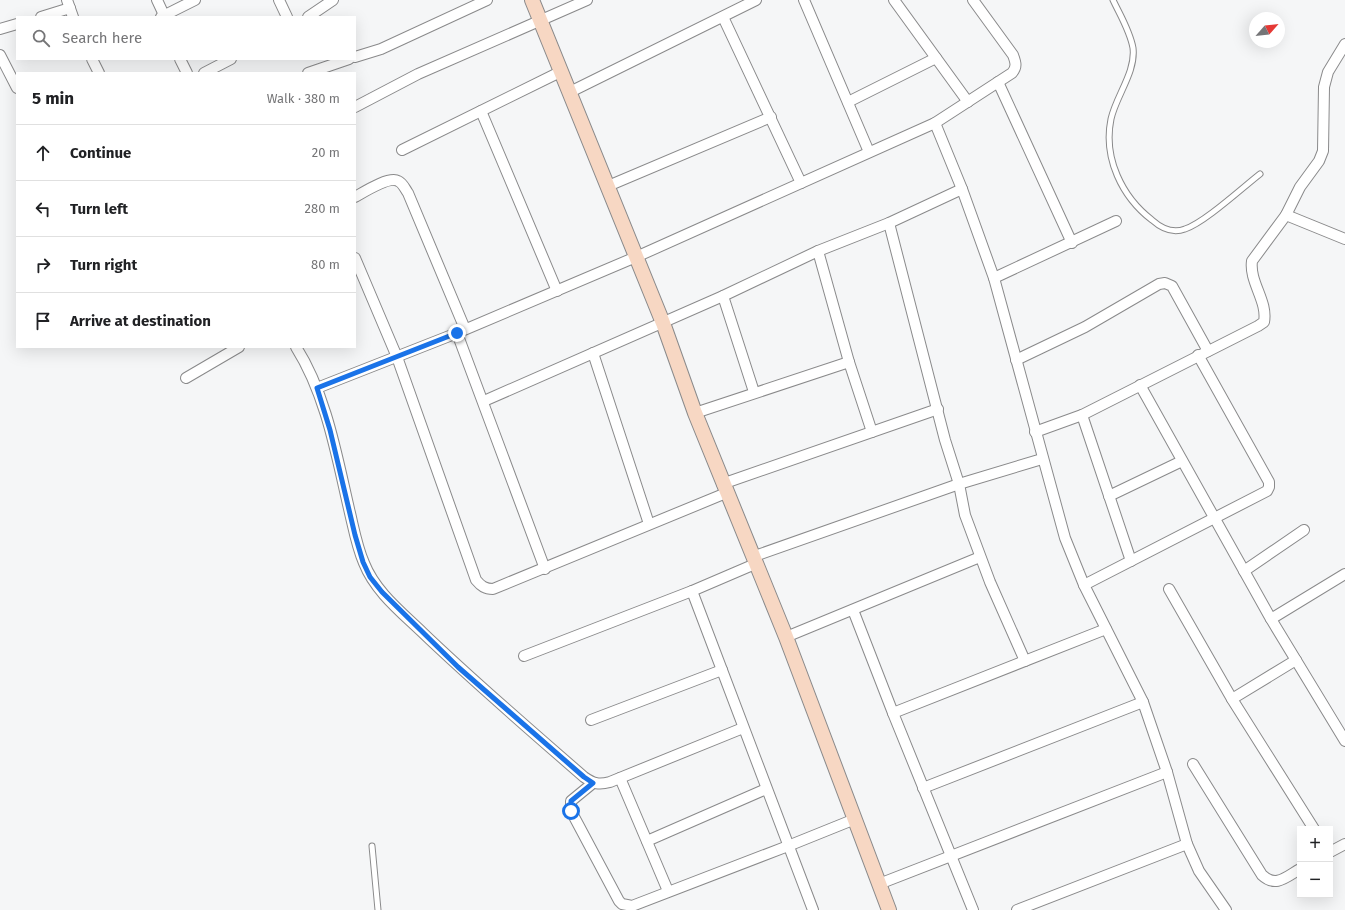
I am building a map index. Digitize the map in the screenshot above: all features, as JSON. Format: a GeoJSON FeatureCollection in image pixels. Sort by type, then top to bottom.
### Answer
{"type":"FeatureCollection","features":[{"type":"Feature","properties":{"kind":"street"},"geometry":{"type":"LineString","coordinates":[[157,0],[163,16],[195,0]]}},
{"type":"Feature","properties":{"kind":"street"},"geometry":{"type":"LineString","coordinates":[[279,0],[287,16]]}},
{"type":"Feature","properties":{"kind":"street"},"geometry":{"type":"LineString","coordinates":[[309,16],[333,0]]}},
{"type":"Feature","properties":{"kind":"street"},"geometry":{"type":"LineString","coordinates":[[356,57],[381,49],[487,0]]}},
{"type":"Feature","properties":{"kind":"street"},"geometry":{"type":"LineString","coordinates":[[532,0],[663,322],[695,413],[724,488],[786,637],[889,910]]}},
{"type":"Feature","properties":{"kind":"street"},"geometry":{"type":"LineString","coordinates":[[356,106],[418,74],[587,0]]}},
{"type":"Feature","properties":{"kind":"street"},"geometry":{"type":"LineString","coordinates":[[570,92],[756,0]]}},
{"type":"Feature","properties":{"kind":"street"},"geometry":{"type":"LineString","coordinates":[[804,0],[869,152]]}},
{"type":"Feature","properties":{"kind":"street"},"geometry":{"type":"LineString","coordinates":[[894,0],[968,102]]}},
{"type":"Feature","properties":{"kind":"street"},"geometry":{"type":"LineString","coordinates":[[317,388],[397,357],[557,291],[935,123],[1012,73],[1016,68],[1016,62],[972,0]]}},
{"type":"Feature","properties":{"kind":"street"},"geometry":{"type":"LineString","coordinates":[[44,16],[70,8]]}},
{"type":"Feature","properties":{"kind":"street"},"geometry":{"type":"LineString","coordinates":[[723,17],[802,183]]}},
{"type":"Feature","properties":{"kind":"street"},"geometry":{"type":"LineString","coordinates":[[0,29],[16,24]]}},
{"type":"Feature","properties":{"kind":"street"},"geometry":{"type":"LineString","coordinates":[[1035,432],[1082,415],[1264,322],[1264,310],[1250,269],[1252,261],[1286,215],[1300,187],[1319,161],[1323,151],[1324,87],[1328,72],[1345,44]]}},
{"type":"Feature","properties":{"kind":"street"},"geometry":{"type":"LineString","coordinates":[[0,55],[16,86]]}},
{"type":"Feature","properties":{"kind":"street"},"geometry":{"type":"LineString","coordinates":[[848,102],[936,58]]}},
{"type":"Feature","properties":{"kind":"street"},"geometry":{"type":"LineString","coordinates":[[92,60],[98,72]]}},
{"type":"Feature","properties":{"kind":"street"},"geometry":{"type":"LineString","coordinates":[[180,60],[186,72]]}},
{"type":"Feature","properties":{"kind":"street"},"geometry":{"type":"LineString","coordinates":[[206,72],[229,60]]}},
{"type":"Feature","properties":{"kind":"street"},"geometry":{"type":"LineString","coordinates":[[311,72],[346,60]]}},
{"type":"Feature","properties":{"kind":"street"},"geometry":{"type":"LineString","coordinates":[[402,150],[562,71]]}},
{"type":"Feature","properties":{"kind":"street"},"geometry":{"type":"LineString","coordinates":[[998,82],[1072,243]]}},
{"type":"Feature","properties":{"kind":"street"},"geometry":{"type":"LineString","coordinates":[[481,110],[557,291]]}},
{"type":"Feature","properties":{"kind":"street"},"geometry":{"type":"LineString","coordinates":[[608,186],[771,117]]}},
{"type":"Feature","properties":{"kind":"street"},"geometry":{"type":"LineString","coordinates":[[935,123],[962,189],[994,278],[1042,459],[1065,538],[1084,585],[1142,702],[1168,772],[1187,844],[1199,871],[1221,909]]}},
{"type":"Feature","properties":{"kind":"street"},"geometry":{"type":"LineString","coordinates":[[356,196],[390,179],[398,180],[402,184],[461,331],[484,401],[545,569]]}},
{"type":"Feature","properties":{"kind":"street"},"geometry":{"type":"LineString","coordinates":[[484,401],[723,296],[818,251],[889,223],[962,189]]}},
{"type":"Feature","properties":{"kind":"street"},"geometry":{"type":"LineString","coordinates":[[1286,215],[1345,239]]}},
{"type":"Feature","properties":{"kind":"street"},"geometry":{"type":"LineString","coordinates":[[994,278],[1072,243],[1116,220]]}},
{"type":"Feature","properties":{"kind":"street"},"geometry":{"type":"LineString","coordinates":[[889,223],[959,484],[965,515],[980,557],[1025,661]]}},
{"type":"Feature","properties":{"kind":"street"},"geometry":{"type":"LineString","coordinates":[[818,251],[849,362],[872,432]]}},
{"type":"Feature","properties":{"kind":"street"},"geometry":{"type":"LineString","coordinates":[[356,260],[397,357],[476,580],[481,586],[492,589],[545,569],[649,524],[724,488],[872,432],[938,409]]}},
{"type":"Feature","properties":{"kind":"street"},"geometry":{"type":"LineString","coordinates":[[1016,360],[1085,327],[1160,284],[1165,283],[1172,286],[1208,351]]}},
{"type":"Feature","properties":{"kind":"street"},"geometry":{"type":"LineString","coordinates":[[723,296],[754,392]]}},
{"type":"Feature","properties":{"kind":"street"},"geometry":{"type":"LineString","coordinates":[[186,378],[237,348]]}},
{"type":"Feature","properties":{"kind":"street"},"geometry":{"type":"LineString","coordinates":[[297,348],[317,388],[330,430],[355,535],[363,562],[370,577],[382,592],[458,667],[584,777],[593,783],[600,784],[620,778],[743,728]]}},
{"type":"Feature","properties":{"kind":"street"},"geometry":{"type":"LineString","coordinates":[[593,353],[649,524]]}},
{"type":"Feature","properties":{"kind":"street"},"geometry":{"type":"LineString","coordinates":[[1084,585],[1267,491],[1269,487],[1269,482],[1198,356]]}},
{"type":"Feature","properties":{"kind":"street"},"geometry":{"type":"LineString","coordinates":[[695,413],[754,392],[849,362]]}},
{"type":"Feature","properties":{"kind":"street"},"geometry":{"type":"LineString","coordinates":[[1140,385],[1271,619],[1344,737]]}},
{"type":"Feature","properties":{"kind":"street"},"geometry":{"type":"LineString","coordinates":[[1082,415],[1131,561]]}},
{"type":"Feature","properties":{"kind":"street"},"geometry":{"type":"LineString","coordinates":[[524,656],[692,591],[754,561],[959,484],[1042,459]]}},
{"type":"Feature","properties":{"kind":"street"},"geometry":{"type":"LineString","coordinates":[[1109,496],[1182,461]]}},
{"type":"Feature","properties":{"kind":"street"},"geometry":{"type":"LineString","coordinates":[[1244,571],[1304,530]]}},
{"type":"Feature","properties":{"kind":"street"},"geometry":{"type":"LineString","coordinates":[[786,637],[980,557]]}},
{"type":"Feature","properties":{"kind":"street"},"geometry":{"type":"LineString","coordinates":[[1271,619],[1345,574]]}},
{"type":"Feature","properties":{"kind":"street"},"geometry":{"type":"LineString","coordinates":[[1169,589],[1232,698],[1312,826]]}},
{"type":"Feature","properties":{"kind":"street"},"geometry":{"type":"LineString","coordinates":[[692,591],[811,909]]}},
{"type":"Feature","properties":{"kind":"street"},"geometry":{"type":"LineString","coordinates":[[853,610],[973,910]]}},
{"type":"Feature","properties":{"kind":"street"},"geometry":{"type":"LineString","coordinates":[[893,713],[1106,629]]}},
{"type":"Feature","properties":{"kind":"street"},"geometry":{"type":"LineString","coordinates":[[1232,698],[1296,660]]}},
{"type":"Feature","properties":{"kind":"street"},"geometry":{"type":"LineString","coordinates":[[591,720],[722,670]]}},
{"type":"Feature","properties":{"kind":"street"},"geometry":{"type":"LineString","coordinates":[[924,788],[1142,702]]}},
{"type":"Feature","properties":{"kind":"street"},"geometry":{"type":"LineString","coordinates":[[1193,764],[1262,875],[1271,882],[1277,882],[1297,871]]}},
{"type":"Feature","properties":{"kind":"street"},"geometry":{"type":"LineString","coordinates":[[879,884],[1168,772]]}},
{"type":"Feature","properties":{"kind":"street"},"geometry":{"type":"LineString","coordinates":[[620,778],[668,891]]}},
{"type":"Feature","properties":{"kind":"street"},"geometry":{"type":"LineString","coordinates":[[593,783],[574,798],[570,805],[571,811],[619,901],[622,904],[632,906],[855,819]]}},
{"type":"Feature","properties":{"kind":"street"},"geometry":{"type":"LineString","coordinates":[[647,841],[766,789]]}},
{"type":"Feature","properties":{"kind":"street"},"geometry":{"type":"LineString","coordinates":[[1017,910],[1187,844]]}},
{"type":"Feature","properties":{"kind":"street"},"geometry":{"type":"LineString","coordinates":[[1333,850],[1345,844]]}},
{"type":"Feature","properties":{"kind":"lane"},"geometry":{"type":"LineString","coordinates":[[1113,0],[1126,27],[1133,48],[1132,62],[1111,119],[1109,140],[1113,167],[1121,187],[1141,212],[1161,228],[1172,231],[1184,230],[1198,223],[1260,174]]}},
{"type":"Feature","properties":{"kind":"lane"},"geometry":{"type":"LineString","coordinates":[[372,846],[378,910]]}},
{"type":"Feature","properties":{"kind":"route"},"geometry":{"type":"LineString","coordinates":[[457,333],[317,388],[330,430],[355,535],[363,562],[370,577],[382,592],[458,667],[584,777],[593,783],[571,801],[571,811]]}}]}
